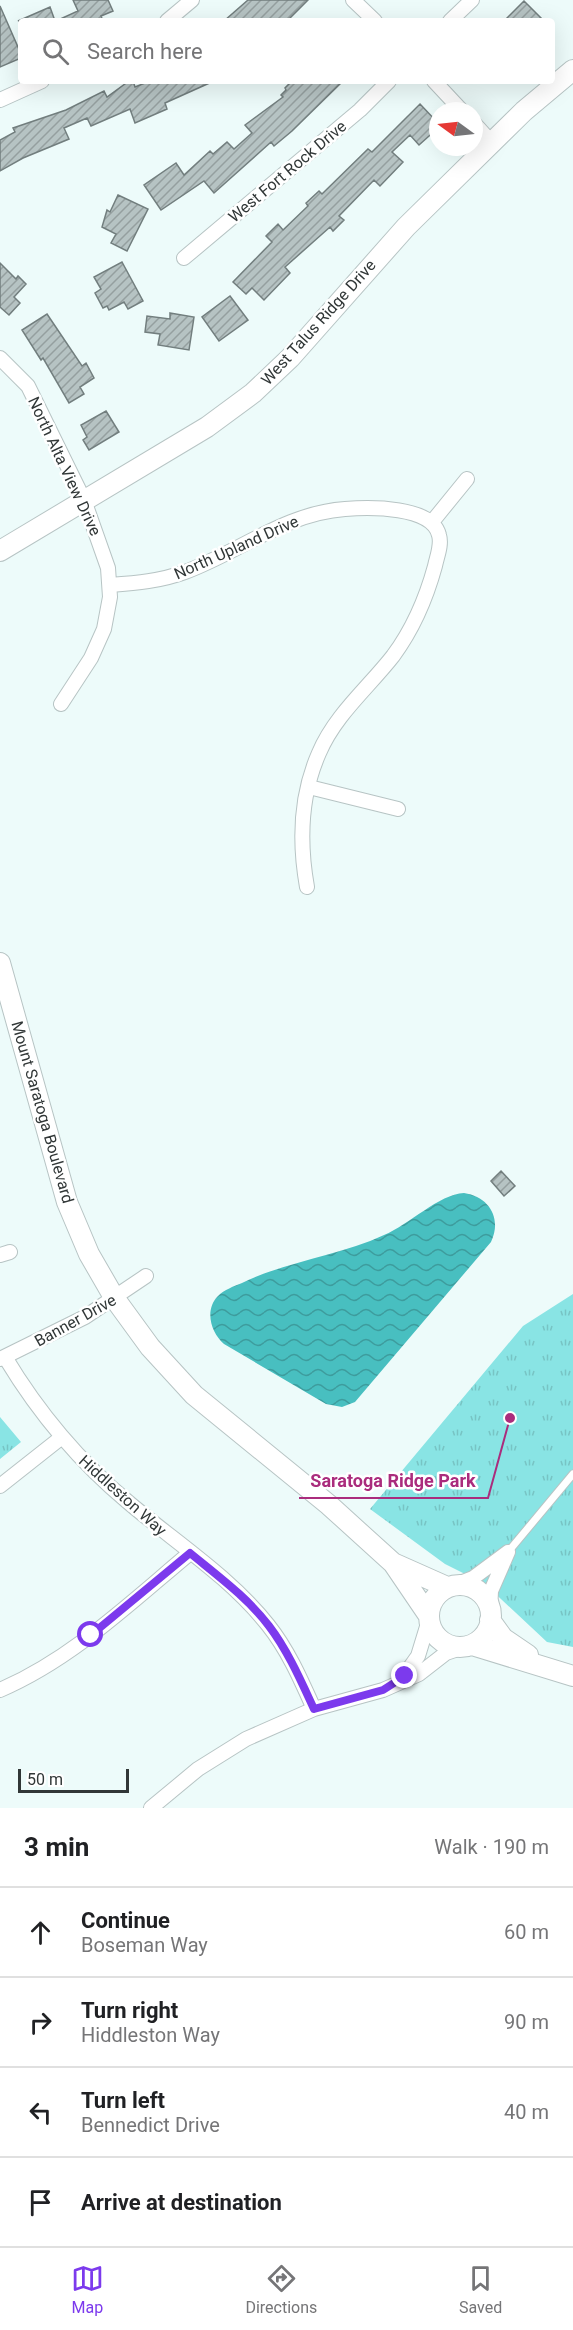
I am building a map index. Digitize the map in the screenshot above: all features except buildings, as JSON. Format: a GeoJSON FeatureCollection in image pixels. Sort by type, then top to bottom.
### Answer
{"type":"FeatureCollection","features":[{"type":"Feature","properties":{"kind":"street"},"geometry":{"type":"LineString","coordinates":[[171,18],[192,0]]}},
{"type":"Feature","properties":{"kind":"street"},"geometry":{"type":"LineString","coordinates":[[353,0],[372,18]]}},
{"type":"Feature","properties":{"kind":"street"},"geometry":{"type":"LineString","coordinates":[[453,18],[472,0]]}},
{"type":"Feature","properties":{"kind":"street","name":"West Talus Ridge Drive"},"geometry":{"type":"LineString","coordinates":[[0,551],[207,427],[253,393],[296,351],[406,226],[533,103],[573,70]]}},
{"type":"Feature","properties":{"kind":"street"},"geometry":{"type":"LineString","coordinates":[[0,100],[35,84]]}},
{"type":"Feature","properties":{"kind":"street","name":"West Fort Rock Drive"},"geometry":{"type":"LineString","coordinates":[[184,258],[360,110],[386,84]]}},
{"type":"Feature","properties":{"kind":"street"},"geometry":{"type":"LineString","coordinates":[[437,84],[454,102]]}},
{"type":"Feature","properties":{"kind":"street"},"geometry":{"type":"LineString","coordinates":[[483,132],[492,142]]}},
{"type":"Feature","properties":{"kind":"street","name":"North Alta View Drive"},"geometry":{"type":"LineString","coordinates":[[0,358],[28,386],[84,500],[104,551],[110,585],[107,620],[99,644],[61,704]]}},
{"type":"Feature","properties":{"kind":"street"},"geometry":{"type":"LineString","coordinates":[[306,887],[302,829],[309,787],[319,754],[332,729],[391,658],[421,609],[440,548],[439,533],[432,522],[467,479]]}},
{"type":"Feature","properties":{"kind":"street","name":"North Upland Drive"},"geometry":{"type":"LineString","coordinates":[[110,585],[148,582],[180,574],[288,523],[317,513],[345,509],[387,510],[420,515],[432,522]]}},
{"type":"Feature","properties":{"kind":"street"},"geometry":{"type":"LineString","coordinates":[[309,787],[398,809]]}},
{"type":"Feature","properties":{"kind":"street","name":"Mount Saratoga Boulevard"},"geometry":{"type":"LineString","coordinates":[[0,963],[67,1202],[89,1254],[115,1299],[150,1347],[194,1395],[329,1505],[393,1563],[429,1618]]}},
{"type":"Feature","properties":{"kind":"street","name":"Banner Drive"},"geometry":{"type":"LineString","coordinates":[[3,1358],[76,1322],[115,1299],[146,1276]]}},
{"type":"Feature","properties":{"kind":"street","name":"Hiddleston Way"},"geometry":{"type":"LineString","coordinates":[[3,1358],[62,1437],[103,1480],[245,1599],[269,1626],[292,1662],[314,1709]]}},
{"type":"Feature","properties":{"kind":"street"},"geometry":{"type":"LineString","coordinates":[[0,1486],[62,1437]]}},
{"type":"Feature","properties":{"kind":"street"},"geometry":{"type":"LineString","coordinates":[[399,1682],[418,1656],[432,1602],[451,1586],[473,1578],[508,1552]]}},
{"type":"Feature","properties":{"kind":"street"},"geometry":{"type":"LineString","coordinates":[[151,1808],[222,1754],[270,1727],[314,1709],[369,1695],[419,1674],[446,1653],[468,1646],[484,1635],[490,1616],[491,1591],[508,1552]]}},
{"type":"Feature","properties":{"kind":"street"},"geometry":{"type":"LineString","coordinates":[[0,1690],[38,1672],[68,1652],[190,1553]]}},
{"type":"Feature","properties":{"kind":"street","name":"Mount Saratoga Boulevard"},"geometry":{"type":"LineString","coordinates":[[393,1563],[451,1586]]}},
{"type":"Feature","properties":{"kind":"street"},"geometry":{"type":"LineString","coordinates":[[451,1586],[471,1587],[478,1591],[488,1604],[490,1616],[503,1638],[545,1666]]}},
{"type":"Feature","properties":{"kind":"street"},"geometry":{"type":"LineString","coordinates":[[429,1618],[431,1628],[441,1641],[545,1666],[573,1676]]}},
{"type":"Feature","properties":{"kind":"lane"},"geometry":{"type":"LineString","coordinates":[[508,1552],[573,1474]]}},
{"type":"Feature","properties":{"kind":"green space"},"geometry":{"type":"Polygon","coordinates":[[[573,1294],[573,1647],[547,1642],[485,1584],[445,1564],[370,1509],[523,1326],[573,1294]]]}},
{"type":"Feature","properties":{"kind":"green space"},"geometry":{"type":"Polygon","coordinates":[[[0,1417],[21,1442],[0,1459],[0,1417]]]}},
{"type":"Feature","properties":{"kind":"water"},"geometry":{"type":"Polygon","coordinates":[[[464,1193],[481,1199],[491,1210],[495,1225],[491,1242],[355,1402],[342,1407],[326,1404],[224,1344],[216,1334],[211,1321],[211,1308],[218,1296],[226,1290],[259,1275],[367,1242],[394,1230],[434,1204],[464,1193]]]}},
{"type":"Feature","properties":{"kind":"place","name":"Saratoga Ridge Park"},"geometry":{"type":"Point","coordinates":[510,1418]}},
{"type":"Feature","properties":{"kind":"route"},"geometry":{"type":"LineString","coordinates":[[91,1635],[190,1553],[245,1599],[269,1626],[292,1662],[314,1709],[383,1690],[399,1682],[405,1676]]}}]}
